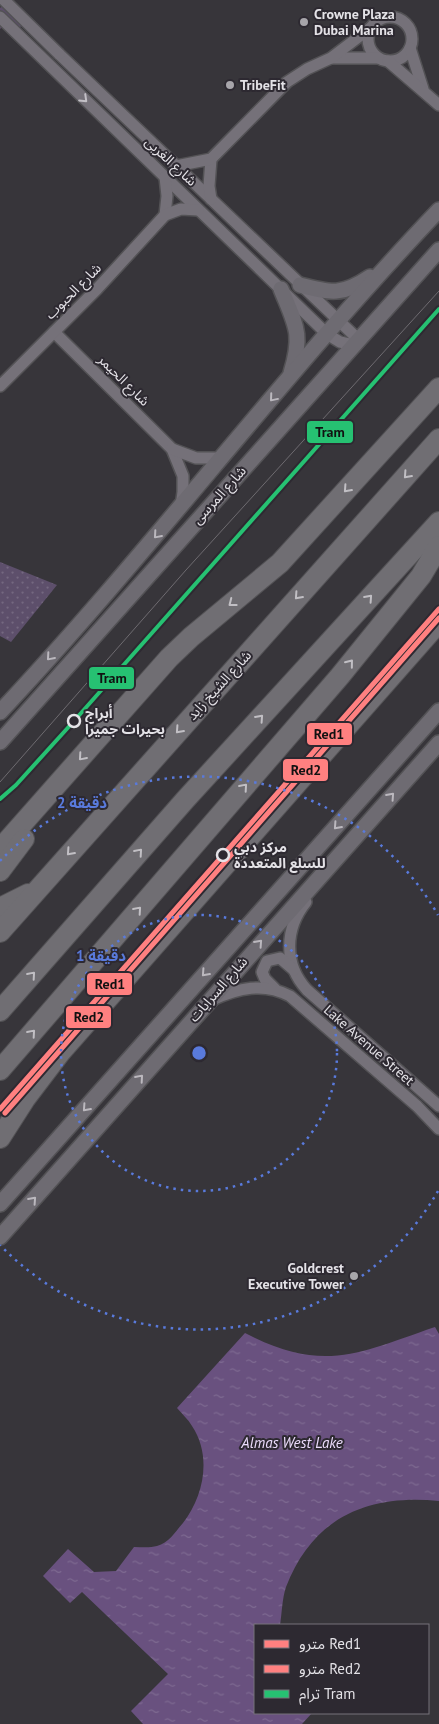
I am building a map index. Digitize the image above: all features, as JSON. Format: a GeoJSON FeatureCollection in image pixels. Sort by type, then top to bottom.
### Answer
{"type":"FeatureCollection","features":[{"type":"Feature","properties":{"kind":"highway"},"geometry":{"type":"LineString","coordinates":[[0,849],[169,658],[190,637],[280,563],[439,388]]}},
{"type":"Feature","properties":{"kind":"highway","name":"شارع الشيخ زايد"},"geometry":{"type":"LineString","coordinates":[[0,932],[439,438]]}},
{"type":"Feature","properties":{"kind":"highway"},"geometry":{"type":"LineString","coordinates":[[0,1011],[185,800],[439,522]]}},
{"type":"Feature","properties":{"kind":"highway"},"geometry":{"type":"LineString","coordinates":[[0,1070],[340,676],[421,576],[439,546]]}},
{"type":"Feature","properties":{"kind":"highway"},"geometry":{"type":"LineString","coordinates":[[0,1138],[24,1099],[60,1053],[439,622]]}},
{"type":"Feature","properties":{"kind":"highway"},"geometry":{"type":"LineString","coordinates":[[0,871],[43,812],[53,790]]}},
{"type":"Feature","properties":{"kind":"highway"},"geometry":{"type":"LineString","coordinates":[[0,908],[36,890]]}},
{"type":"Feature","properties":{"kind":"main road"},"geometry":{"type":"LineString","coordinates":[[327,334],[384,268],[439,210]]}},
{"type":"Feature","properties":{"kind":"main road","name":"شارع المرسى"},"geometry":{"type":"LineString","coordinates":[[0,742],[439,250]]}},
{"type":"Feature","properties":{"kind":"main road"},"geometry":{"type":"LineString","coordinates":[[300,285],[326,292],[339,292],[358,286],[384,268]]}},
{"type":"Feature","properties":{"kind":"main road"},"geometry":{"type":"LineString","coordinates":[[281,289],[298,337],[297,353],[289,379]]}},
{"type":"Feature","properties":{"kind":"main road","name":"شارع المرسى"},"geometry":{"type":"LineString","coordinates":[[0,712],[180,508],[327,334]]}},
{"type":"Feature","properties":{"kind":"main road","name":"شارع السرايات"},"geometry":{"type":"LineString","coordinates":[[0,1204],[439,711]]}},
{"type":"Feature","properties":{"kind":"main road","name":"شارع السرايات"},"geometry":{"type":"LineString","coordinates":[[0,1237],[204,1004],[439,743]]}},
{"type":"Feature","properties":{"kind":"main road"},"geometry":{"type":"LineString","coordinates":[[351,810],[367,823]]}},
{"type":"Feature","properties":{"kind":"street"},"geometry":{"type":"LineString","coordinates":[[0,6],[6,0]]}},
{"type":"Feature","properties":{"kind":"street","name":"شارع الغربى"},"geometry":{"type":"LineString","coordinates":[[6,0],[59,54],[338,321],[357,342]]}},
{"type":"Feature","properties":{"kind":"street","name":"شارع الغربى"},"geometry":{"type":"LineString","coordinates":[[0,17],[327,334],[340,342],[357,342]]}},
{"type":"Feature","properties":{"kind":"street"},"geometry":{"type":"LineString","coordinates":[[176,166],[211,159],[288,82],[307,69],[330,58],[369,29],[373,23],[384,17],[399,18],[410,28],[412,42],[410,48],[401,58],[383,60],[330,58]]}},
{"type":"Feature","properties":{"kind":"street"},"geometry":{"type":"LineString","coordinates":[[369,29],[368,45],[383,60],[424,90],[439,105]]}},
{"type":"Feature","properties":{"kind":"street"},"geometry":{"type":"LineString","coordinates":[[410,48],[424,90]]}},
{"type":"Feature","properties":{"kind":"street"},"geometry":{"type":"LineString","coordinates":[[211,159],[209,186],[211,198]]}},
{"type":"Feature","properties":{"kind":"street"},"geometry":{"type":"LineString","coordinates":[[165,177],[168,196],[165,215],[181,209],[198,210]]}},
{"type":"Feature","properties":{"kind":"street","name":"شارع الحبوب"},"geometry":{"type":"LineString","coordinates":[[0,386],[97,290],[165,215]]}},
{"type":"Feature","properties":{"kind":"street","name":"شارع الحيمر"},"geometry":{"type":"LineString","coordinates":[[54,332],[172,449],[183,476],[184,492],[180,508]]}},
{"type":"Feature","properties":{"kind":"street","name":"شارع الحيمر"},"geometry":{"type":"LineString","coordinates":[[172,449],[196,458],[222,458]]}},
{"type":"Feature","properties":{"kind":"street","name":"Lake Avenue Street"},"geometry":{"type":"LineString","coordinates":[[294,970],[290,950],[291,929],[300,910],[316,889],[320,875]]}},
{"type":"Feature","properties":{"kind":"street","name":"Lake Avenue Street"},"geometry":{"type":"LineString","coordinates":[[439,1106],[307,990],[294,970],[280,958],[267,961],[262,972],[265,979],[276,989],[296,1001],[417,1106],[439,1129]]}},
{"type":"Feature","properties":{"kind":"street","name":"Lake Avenue Street"},"geometry":{"type":"LineString","coordinates":[[204,1004],[236,990],[249,988],[276,989]]}},
{"type":"Feature","properties":{"kind":"shaded area"},"geometry":{"type":"Polygon","coordinates":[[[8,0],[12,0],[30,18],[19,28],[10,19],[0,29],[0,8],[8,0]]]}},
{"type":"Feature","properties":{"kind":"shaded area"},"geometry":{"type":"Polygon","coordinates":[[[0,562],[57,585],[11,642],[0,636],[0,562]]]}},
{"type":"Feature","properties":{"kind":"water","name":"Almas West Lake"},"geometry":{"type":"Polygon","coordinates":[[[435,1327],[439,1334],[439,1501],[413,1500],[389,1502],[367,1507],[346,1515],[328,1527],[311,1543],[297,1563],[286,1587],[280,1624],[254,1624],[254,1714],[311,1714],[302,1724],[143,1724],[131,1711],[168,1674],[82,1592],[70,1603],[43,1576],[68,1549],[94,1572],[116,1571],[134,1547],[161,1545],[183,1523],[196,1501],[203,1476],[203,1463],[202,1450],[198,1438],[190,1423],[177,1408],[245,1333],[273,1346],[297,1353],[320,1356],[341,1355],[384,1345],[435,1327]]]}},
{"type":"Feature","properties":{"kind":"tram line"},"geometry":{"type":"LineString","coordinates":[[0,782],[186,570],[439,291]]}},
{"type":"Feature","properties":{"kind":"tram line","name":"Tram"},"geometry":{"type":"LineString","coordinates":[[0,799],[16,785],[74,721],[439,309]]}},
{"type":"Feature","properties":{"kind":"metro line","name":"Red1"},"geometry":{"type":"LineString","coordinates":[[0,1109],[439,609]]}},
{"type":"Feature","properties":{"kind":"metro line","name":"Red2"},"geometry":{"type":"LineString","coordinates":[[5,1113],[439,618]]}},
{"type":"Feature","properties":{"kind":"place","name":"Crowne Plaza Dubai Marina"},"geometry":{"type":"Point","coordinates":[304,22]}},
{"type":"Feature","properties":{"kind":"place","name":"TribeFit"},"geometry":{"type":"Point","coordinates":[230,85]}},
{"type":"Feature","properties":{"kind":"place","name":"أبراج بحيرات جميرا"},"geometry":{"type":"Point","coordinates":[74,721]}},
{"type":"Feature","properties":{"kind":"place","name":"مركز دبي للسلع المتعددة"},"geometry":{"type":"Point","coordinates":[223,855]}},
{"type":"Feature","properties":{"kind":"place","name":"Goldcrest Executive Tower"},"geometry":{"type":"Point","coordinates":[354,1276]}}]}
